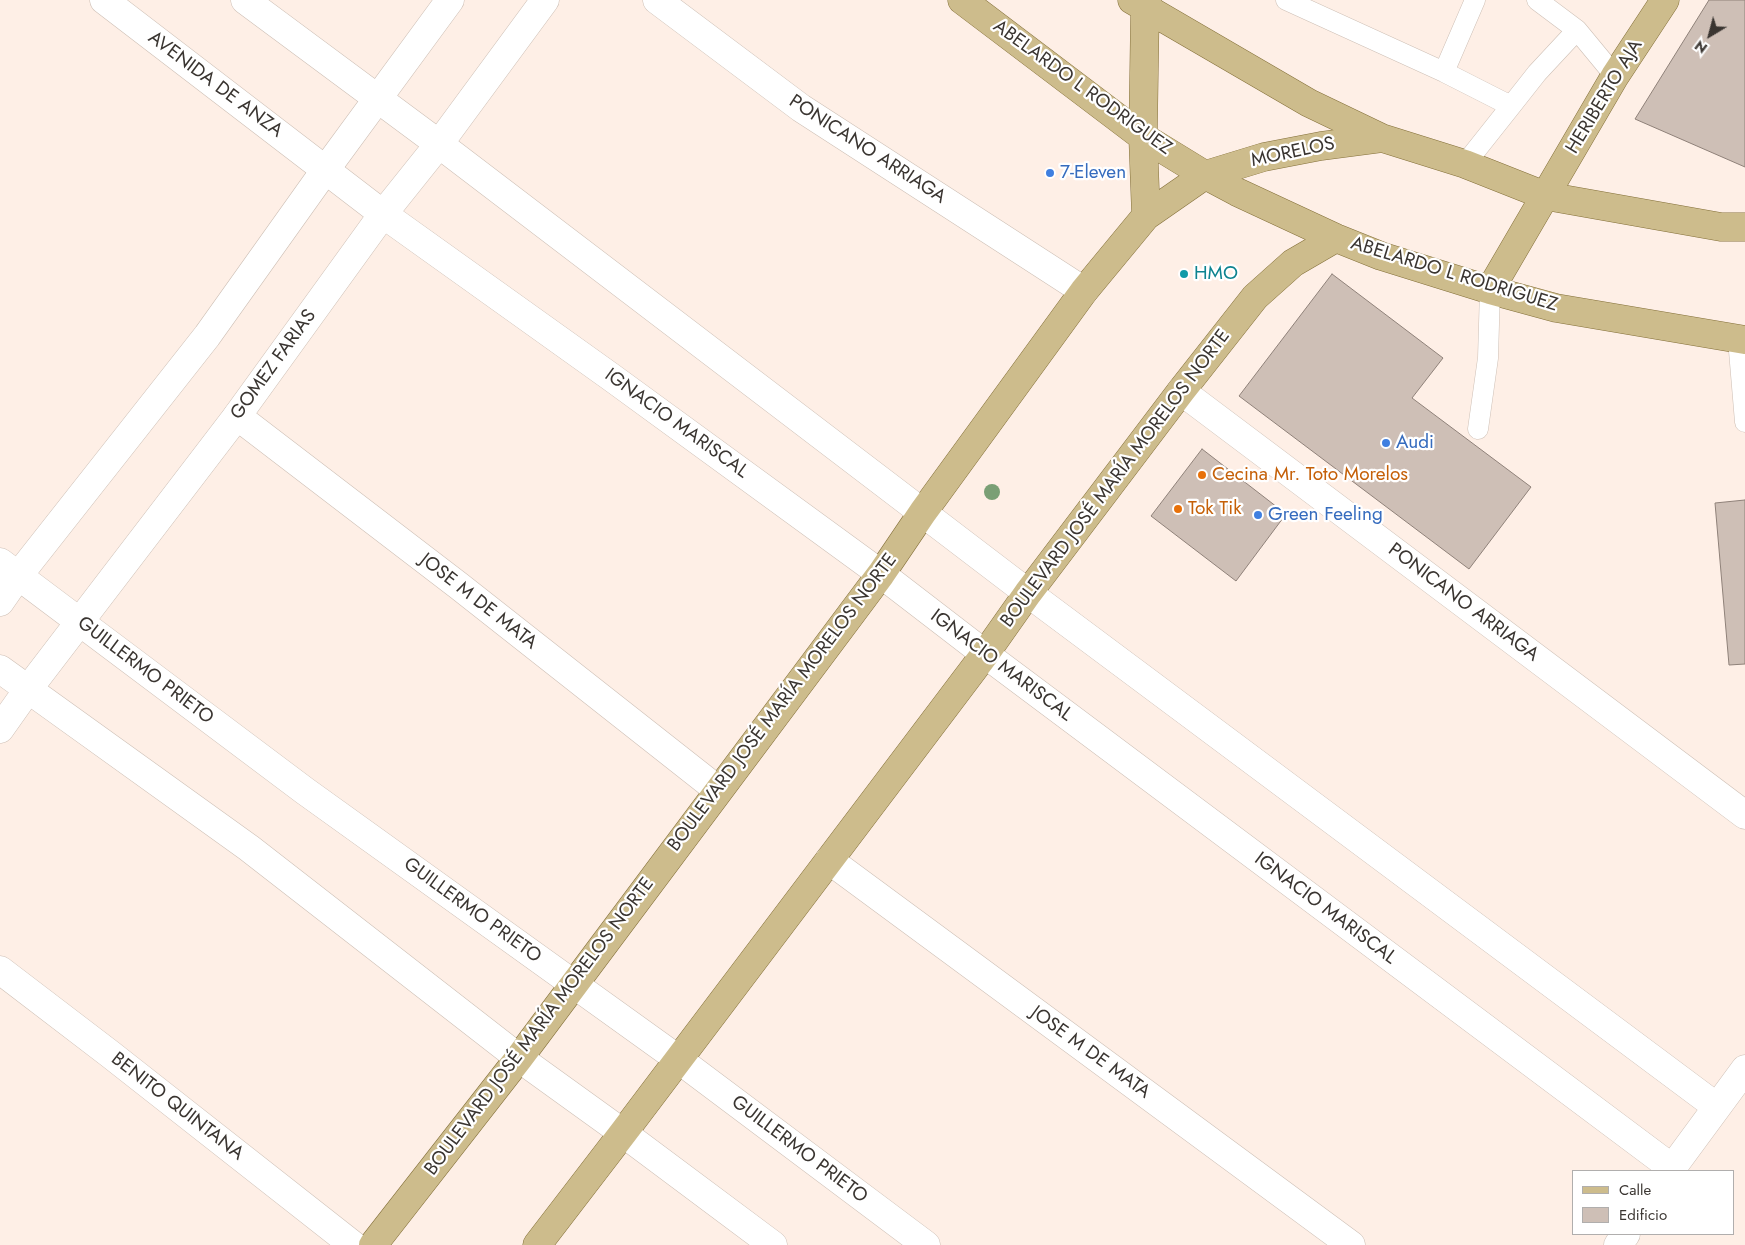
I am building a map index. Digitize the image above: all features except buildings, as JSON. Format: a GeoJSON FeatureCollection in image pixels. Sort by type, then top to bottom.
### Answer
{"type":"FeatureCollection","features":[{"type":"Feature","properties":{"kind":"main road","name":"ABELARDO L RODRIGUEZ"},"geometry":{"type":"LineString","coordinates":[[962,0],[1143,137],[1237,192],[1336,238],[1381,256],[1490,290],[1556,308],[1741,339]]}},
{"type":"Feature","properties":{"kind":"main road","name":"HERIBERTO AJA"},"geometry":{"type":"LineString","coordinates":[[1490,290],[1616,76],[1665,0]]}},
{"type":"Feature","properties":{"kind":"main road"},"geometry":{"type":"LineString","coordinates":[[1142,3],[1143,137],[1146,216]]}},
{"type":"Feature","properties":{"kind":"main road"},"geometry":{"type":"LineString","coordinates":[[1142,3],[1309,104],[1382,138],[1465,164],[1546,196],[1721,226],[1745,227]]}},
{"type":"Feature","properties":{"kind":"main road","name":"MORELOS"},"geometry":{"type":"LineString","coordinates":[[1205,175],[1264,157],[1321,146],[1382,138]]}},
{"type":"Feature","properties":{"kind":"main road","name":"BOULEVARD JOSÉ MARÍA MORELOS NORTE"},"geometry":{"type":"LineString","coordinates":[[373,1245],[519,1058],[881,574],[923,512],[1084,291],[1146,216],[1205,175]]}},
{"type":"Feature","properties":{"kind":"main road","name":"BOULEVARD JOSÉ MARÍA MORELOS NORTE"},"geometry":{"type":"LineString","coordinates":[[537,1245],[624,1133],[985,654],[1028,593],[1180,391],[1255,297],[1292,263],[1336,238]]}},
{"type":"Feature","properties":{"kind":"street","name":"AVENIDA DE ANZA"},"geometry":{"type":"LineString","coordinates":[[104,0],[326,169]]}},
{"type":"Feature","properties":{"kind":"street"},"geometry":{"type":"LineString","coordinates":[[245,0],[439,144],[1028,593],[1717,1107]]}},
{"type":"Feature","properties":{"kind":"street"},"geometry":{"type":"LineString","coordinates":[[0,602],[9,569],[207,336],[450,0]]}},
{"type":"Feature","properties":{"kind":"street","name":"GOMEZ FARIAS"},"geometry":{"type":"LineString","coordinates":[[0,729],[29,688],[237,416],[384,214],[439,144],[545,0]]}},
{"type":"Feature","properties":{"kind":"street","name":"PONICANO ARRIAGA"},"geometry":{"type":"LineString","coordinates":[[657,0],[801,108],[1084,291]]}},
{"type":"Feature","properties":{"kind":"street","name":"IGNACIO MARISCAL"},"geometry":{"type":"LineString","coordinates":[[326,169],[384,214],[881,574],[1671,1170]]}},
{"type":"Feature","properties":{"kind":"street","name":"PONICANO ARRIAGA"},"geometry":{"type":"LineString","coordinates":[[1180,391],[1745,815]]}},
{"type":"Feature","properties":{"kind":"street","name":"JOSE M DE MATA"},"geometry":{"type":"LineString","coordinates":[[237,416],[459,586],[718,790]]}},
{"type":"Feature","properties":{"kind":"street","name":"GUILLERMO PRIETO"},"geometry":{"type":"LineString","coordinates":[[9,569],[305,791],[678,1059],[926,1245]]}},
{"type":"Feature","properties":{"kind":"street"},"geometry":{"type":"LineString","coordinates":[[0,669],[29,688],[249,848],[519,1058],[624,1133],[773,1245]]}},
{"type":"Feature","properties":{"kind":"street","name":"JOSE M DE MATA"},"geometry":{"type":"LineString","coordinates":[[829,860],[1351,1245]]}},
{"type":"Feature","properties":{"kind":"street","name":"BENITO QUINTANA"},"geometry":{"type":"LineString","coordinates":[[0,970],[353,1245]]}},
{"type":"Feature","properties":{"kind":"street"},"geometry":{"type":"LineString","coordinates":[[1671,1170],[1745,1069]]}},
{"type":"Feature","properties":{"kind":"lane"},"geometry":{"type":"LineString","coordinates":[[1286,0],[1444,72],[1511,106]]}},
{"type":"Feature","properties":{"kind":"lane"},"geometry":{"type":"LineString","coordinates":[[1444,72],[1474,0]]}},
{"type":"Feature","properties":{"kind":"lane"},"geometry":{"type":"LineString","coordinates":[[1537,0],[1577,30],[1616,76]]}},
{"type":"Feature","properties":{"kind":"lane"},"geometry":{"type":"LineString","coordinates":[[1465,164],[1537,73],[1577,30]]}},
{"type":"Feature","properties":{"kind":"lane"},"geometry":{"type":"LineString","coordinates":[[1478,429],[1488,358],[1490,290]]}},
{"type":"Feature","properties":{"kind":"lane"},"geometry":{"type":"LineString","coordinates":[[1741,339],[1745,422]]}},
{"type":"Feature","properties":{"kind":"place","name":"7-Eleven"},"geometry":{"type":"Point","coordinates":[1050,173]}},
{"type":"Feature","properties":{"kind":"place","name":"HMO"},"geometry":{"type":"Point","coordinates":[1184,274]}},
{"type":"Feature","properties":{"kind":"place","name":"Audi"},"geometry":{"type":"Point","coordinates":[1386,443]}},
{"type":"Feature","properties":{"kind":"place","name":"Cecina Mr. Toto Morelos"},"geometry":{"type":"Point","coordinates":[1202,475]}},
{"type":"Feature","properties":{"kind":"place","name":"Tok Tik"},"geometry":{"type":"Point","coordinates":[1178,509]}},
{"type":"Feature","properties":{"kind":"place","name":"Green Feeling"},"geometry":{"type":"Point","coordinates":[1258,515]}}]}
